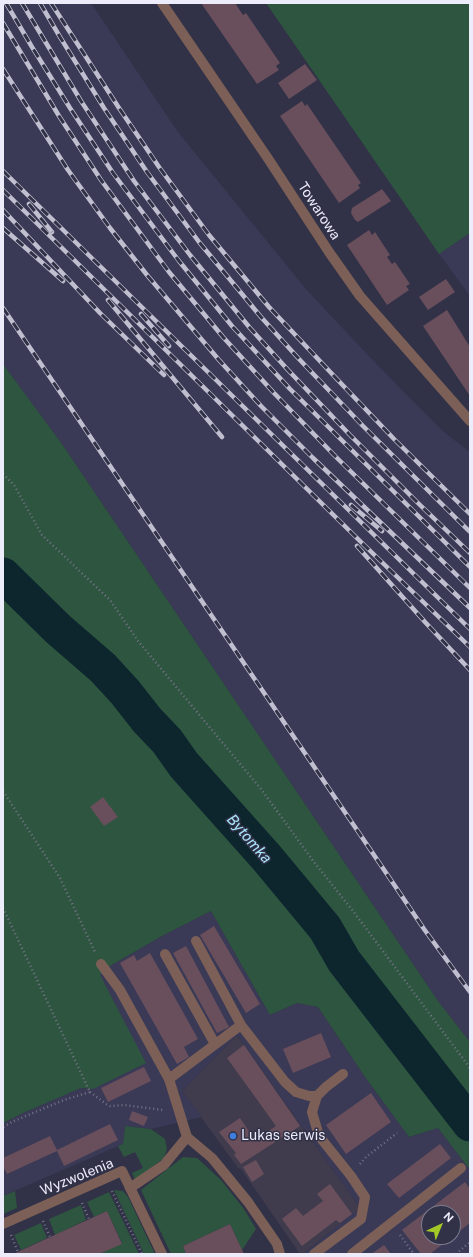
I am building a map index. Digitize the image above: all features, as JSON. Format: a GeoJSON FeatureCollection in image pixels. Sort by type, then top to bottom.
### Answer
{"type":"FeatureCollection","features":[{"type":"Feature","properties":{"kind":"street","name":"Towarowa"},"geometry":{"type":"LineString","coordinates":[[162,3],[360,296],[470,421]]}},
{"type":"Feature","properties":{"kind":"street"},"geometry":{"type":"LineString","coordinates":[[196,941],[241,1025],[285,1082],[296,1092],[309,1096],[317,1096]]}},
{"type":"Feature","properties":{"kind":"street"},"geometry":{"type":"LineString","coordinates":[[165,954],[215,1044]]}},
{"type":"Feature","properties":{"kind":"street"},"geometry":{"type":"LineString","coordinates":[[101,964],[120,990],[169,1079],[187,1137],[212,1158],[248,1202],[277,1244],[280,1254]]}},
{"type":"Feature","properties":{"kind":"street"},"geometry":{"type":"LineString","coordinates":[[169,1079],[241,1025]]}},
{"type":"Feature","properties":{"kind":"street"},"geometry":{"type":"LineString","coordinates":[[314,1254],[361,1219],[365,1197],[351,1176],[320,1136],[312,1112],[317,1096],[343,1074]]}},
{"type":"Feature","properties":{"kind":"street"},"geometry":{"type":"LineString","coordinates":[[130,1188],[164,1165],[187,1137]]}},
{"type":"Feature","properties":{"kind":"street"},"geometry":{"type":"LineString","coordinates":[[352,1254],[461,1168]]}},
{"type":"Feature","properties":{"kind":"street","name":"Wyzwolenia"},"geometry":{"type":"LineString","coordinates":[[3,1224],[122,1171],[162,1254]]}},
{"type":"Feature","properties":{"kind":"path"},"geometry":{"type":"LineString","coordinates":[[3,474],[14,485],[42,535],[110,600],[138,641],[261,789],[314,862],[354,911],[470,1068]]}},
{"type":"Feature","properties":{"kind":"path"},"geometry":{"type":"LineString","coordinates":[[3,791],[60,878],[101,964]]}},
{"type":"Feature","properties":{"kind":"path"},"geometry":{"type":"LineString","coordinates":[[3,908],[90,1092],[110,1106],[124,1104],[179,1112]]}},
{"type":"Feature","properties":{"kind":"path"},"geometry":{"type":"LineString","coordinates":[[3,1127],[64,1100],[90,1092]]}},
{"type":"Feature","properties":{"kind":"path"},"geometry":{"type":"LineString","coordinates":[[351,1176],[366,1157],[397,1133]]}},
{"type":"Feature","properties":{"kind":"path"},"geometry":{"type":"LineString","coordinates":[[105,1178],[142,1254]]}},
{"type":"Feature","properties":{"kind":"path"},"geometry":{"type":"LineString","coordinates":[[391,1224],[414,1254]]}},
{"type":"Feature","properties":{"kind":"path"},"geometry":{"type":"LineString","coordinates":[[456,1254],[470,1242]]}},
{"type":"Feature","properties":{"kind":"shaded area"},"geometry":{"type":"Polygon","coordinates":[[[3,3],[91,3],[178,132],[306,289],[367,354],[444,432],[470,452],[470,1042],[438,1001],[62,444],[3,364],[3,3]]]}},
{"type":"Feature","properties":{"kind":"shaded area"},"geometry":{"type":"Polygon","coordinates":[[[470,233],[470,296],[439,254],[470,233]]]}},
{"type":"Feature","properties":{"kind":"shaded area"},"geometry":{"type":"Polygon","coordinates":[[[211,911],[270,1015],[297,1003],[318,1007],[365,1077],[409,1137],[438,1128],[470,1170],[470,1254],[303,1254],[360,1208],[237,1035],[182,1091],[202,1117],[151,1129],[125,1126],[123,1144],[3,1196],[3,1123],[81,1088],[93,1089],[100,975],[110,966],[162,936],[211,911]]]}},
{"type":"Feature","properties":{"kind":"shaded area"},"geometry":{"type":"Polygon","coordinates":[[[237,1035],[360,1208],[303,1254],[300,1254],[241,1169],[238,1168],[182,1091],[237,1035]]]}},
{"type":"Feature","properties":{"kind":"green space"},"geometry":{"type":"Polygon","coordinates":[[[266,3],[470,3],[470,233],[439,254],[266,3]]]}},
{"type":"Feature","properties":{"kind":"green space"},"geometry":{"type":"Polygon","coordinates":[[[3,364],[62,444],[438,1001],[470,1042],[470,1170],[438,1128],[409,1137],[365,1077],[318,1007],[297,1003],[270,1015],[211,911],[162,936],[110,966],[100,975],[146,1063],[93,1089],[81,1088],[3,1123],[3,364]]]}},
{"type":"Feature","properties":{"kind":"green space"},"geometry":{"type":"Polygon","coordinates":[[[125,1126],[151,1129],[165,1139],[167,1149],[164,1158],[135,1180],[132,1173],[143,1168],[135,1152],[124,1157],[118,1146],[123,1144],[125,1126]]]}},
{"type":"Feature","properties":{"kind":"green space"},"geometry":{"type":"Polygon","coordinates":[[[183,1157],[197,1158],[221,1180],[244,1209],[256,1229],[242,1250],[230,1224],[183,1246],[186,1254],[171,1254],[141,1190],[183,1157]]]}},
{"type":"Feature","properties":{"kind":"green space"},"geometry":{"type":"Polygon","coordinates":[[[114,1190],[123,1191],[128,1197],[155,1254],[144,1254],[114,1190]]]}},
{"type":"Feature","properties":{"kind":"green space"},"geometry":{"type":"Polygon","coordinates":[[[15,1191],[17,1208],[3,1214],[3,1196],[15,1191]]]}},
{"type":"Feature","properties":{"kind":"green space"},"geometry":{"type":"Polygon","coordinates":[[[109,1192],[139,1254],[99,1254],[122,1243],[107,1211],[94,1217],[87,1202],[109,1192]]]}},
{"type":"Feature","properties":{"kind":"green space"},"geometry":{"type":"Polygon","coordinates":[[[81,1205],[86,1220],[55,1235],[49,1219],[81,1205]]]}},
{"type":"Feature","properties":{"kind":"green space"},"geometry":{"type":"Polygon","coordinates":[[[41,1223],[47,1238],[21,1250],[14,1235],[41,1223]]]}},
{"type":"Feature","properties":{"kind":"building"},"geometry":{"type":"Polygon","coordinates":[[[201,3],[235,3],[243,15],[246,13],[280,63],[276,66],[279,70],[257,84],[201,3]]]}},
{"type":"Feature","properties":{"kind":"building"},"geometry":{"type":"Polygon","coordinates":[[[305,64],[317,80],[289,99],[278,83],[305,64]]]}},
{"type":"Feature","properties":{"kind":"building"},"geometry":{"type":"Polygon","coordinates":[[[302,101],[305,106],[307,104],[361,183],[358,185],[360,188],[339,203],[280,116],[302,101]]]}},
{"type":"Feature","properties":{"kind":"building"},"geometry":{"type":"Polygon","coordinates":[[[382,189],[391,201],[358,222],[355,220],[351,213],[352,208],[382,189]]]}},
{"type":"Feature","properties":{"kind":"building"},"geometry":{"type":"Polygon","coordinates":[[[369,230],[372,235],[375,232],[390,255],[387,257],[392,264],[395,262],[410,284],[406,286],[409,290],[387,305],[347,245],[369,230]]]}},
{"type":"Feature","properties":{"kind":"building"},"geometry":{"type":"Polygon","coordinates":[[[446,279],[455,292],[428,310],[419,297],[446,279]]]}},
{"type":"Feature","properties":{"kind":"building"},"geometry":{"type":"Polygon","coordinates":[[[447,310],[470,347],[470,396],[423,326],[447,310]]]}},
{"type":"Feature","properties":{"kind":"building"},"geometry":{"type":"Polygon","coordinates":[[[103,797],[118,817],[104,826],[90,807],[103,797]]]}},
{"type":"Feature","properties":{"kind":"building"},"geometry":{"type":"Polygon","coordinates":[[[214,926],[260,1004],[246,1013],[200,935],[214,926]]]}},
{"type":"Feature","properties":{"kind":"building"},"geometry":{"type":"Polygon","coordinates":[[[186,946],[229,1027],[217,1033],[173,953],[186,946]]]}},
{"type":"Feature","properties":{"kind":"building"},"geometry":{"type":"Polygon","coordinates":[[[150,953],[198,1039],[184,1047],[189,1057],[177,1064],[120,963],[134,955],[137,961],[150,953]]]}},
{"type":"Feature","properties":{"kind":"building"},"geometry":{"type":"Polygon","coordinates":[[[321,1033],[331,1057],[293,1073],[283,1049],[321,1033]]]}},
{"type":"Feature","properties":{"kind":"building"},"geometry":{"type":"Polygon","coordinates":[[[244,1045],[300,1126],[241,1164],[234,1155],[236,1153],[219,1132],[240,1118],[255,1140],[276,1126],[227,1058],[244,1045]]]}},
{"type":"Feature","properties":{"kind":"building"},"geometry":{"type":"Polygon","coordinates":[[[144,1067],[151,1081],[108,1102],[101,1088],[144,1067]]]}},
{"type":"Feature","properties":{"kind":"building"},"geometry":{"type":"Polygon","coordinates":[[[371,1093],[391,1122],[346,1154],[326,1125],[371,1093]]]}},
{"type":"Feature","properties":{"kind":"building"},"geometry":{"type":"Polygon","coordinates":[[[132,1111],[148,1117],[144,1126],[129,1120],[132,1111]]]}},
{"type":"Feature","properties":{"kind":"building"},"geometry":{"type":"Polygon","coordinates":[[[110,1124],[118,1140],[64,1166],[57,1151],[7,1174],[3,1166],[3,1158],[50,1136],[57,1150],[110,1124]]]}},
{"type":"Feature","properties":{"kind":"building"},"geometry":{"type":"Polygon","coordinates":[[[440,1144],[451,1158],[399,1198],[387,1184],[440,1144]]]}},
{"type":"Feature","properties":{"kind":"building"},"geometry":{"type":"Polygon","coordinates":[[[256,1160],[264,1174],[252,1182],[243,1167],[256,1160]]]}},
{"type":"Feature","properties":{"kind":"building"},"geometry":{"type":"Polygon","coordinates":[[[465,1182],[470,1189],[470,1223],[461,1230],[461,1205],[435,1205],[465,1182]]]}},
{"type":"Feature","properties":{"kind":"building"},"geometry":{"type":"Polygon","coordinates":[[[330,1184],[352,1214],[340,1223],[336,1220],[302,1246],[282,1219],[296,1208],[303,1216],[323,1201],[317,1194],[330,1184]]]}},
{"type":"Feature","properties":{"kind":"building"},"geometry":{"type":"Polygon","coordinates":[[[107,1211],[122,1244],[99,1254],[13,1254],[107,1211]]]}},
{"type":"Feature","properties":{"kind":"building"},"geometry":{"type":"Polygon","coordinates":[[[421,1216],[421,1245],[442,1245],[430,1254],[421,1254],[402,1230],[421,1216]]]}},
{"type":"Feature","properties":{"kind":"building"},"geometry":{"type":"Polygon","coordinates":[[[230,1224],[244,1254],[186,1254],[183,1246],[230,1224]]]}},
{"type":"Feature","properties":{"kind":"building"},"geometry":{"type":"Polygon","coordinates":[[[384,1245],[391,1254],[371,1254],[377,1250],[384,1245]]]}},
{"type":"Feature","properties":{"kind":"waterway","name":"Bytomka"},"geometry":{"type":"LineString","coordinates":[[3,575],[58,629],[103,668],[167,741],[184,765],[267,858],[325,928],[344,961],[470,1124]]}},
{"type":"Feature","properties":{"kind":"railway"},"geometry":{"type":"LineString","coordinates":[[6,3],[70,108],[113,173],[179,261],[232,326],[290,389],[470,567]]}},
{"type":"Feature","properties":{"kind":"railway"},"geometry":{"type":"LineString","coordinates":[[22,3],[81,101],[134,181],[190,255],[250,328],[288,370],[350,435],[470,553]]}},
{"type":"Feature","properties":{"kind":"railway"},"geometry":{"type":"LineString","coordinates":[[40,3],[104,108],[147,172],[199,242],[261,317],[299,359],[363,426],[470,532]]}},
{"type":"Feature","properties":{"kind":"railway"},"geometry":{"type":"LineString","coordinates":[[51,3],[159,167],[209,235],[269,307],[394,439],[470,514]]}},
{"type":"Feature","properties":{"kind":"railway"},"geometry":{"type":"LineString","coordinates":[[3,23],[59,116],[101,180],[169,272],[223,337],[274,393],[336,457],[470,588]]}},
{"type":"Feature","properties":{"kind":"railway"},"geometry":{"type":"LineString","coordinates":[[3,69],[68,170],[110,228],[147,275],[219,360],[261,406],[313,458],[470,608]]}},
{"type":"Feature","properties":{"kind":"railway"},"geometry":{"type":"LineString","coordinates":[[3,171],[470,629]]}},
{"type":"Feature","properties":{"kind":"railway"},"geometry":{"type":"LineString","coordinates":[[3,190],[362,543],[470,647]]}},
{"type":"Feature","properties":{"kind":"railway"},"geometry":{"type":"LineString","coordinates":[[29,204],[52,232]]}},
{"type":"Feature","properties":{"kind":"railway"},"geometry":{"type":"LineString","coordinates":[[3,210],[100,313],[164,375]]}},
{"type":"Feature","properties":{"kind":"railway"},"geometry":{"type":"LineString","coordinates":[[3,228],[63,281]]}},
{"type":"Feature","properties":{"kind":"railway"},"geometry":{"type":"LineString","coordinates":[[108,300],[222,437]]}},
{"type":"Feature","properties":{"kind":"railway"},"geometry":{"type":"LineString","coordinates":[[3,308],[424,929],[470,992]]}},
{"type":"Feature","properties":{"kind":"railway"},"geometry":{"type":"LineString","coordinates":[[141,314],[169,346]]}},
{"type":"Feature","properties":{"kind":"railway"},"geometry":{"type":"LineString","coordinates":[[351,505],[382,531]]}},
{"type":"Feature","properties":{"kind":"railway"},"geometry":{"type":"LineString","coordinates":[[357,546],[470,670]]}},
{"type":"Feature","properties":{"kind":"place","name":"Lukas serwis"},"geometry":{"type":"Point","coordinates":[233,1136]}}]}
